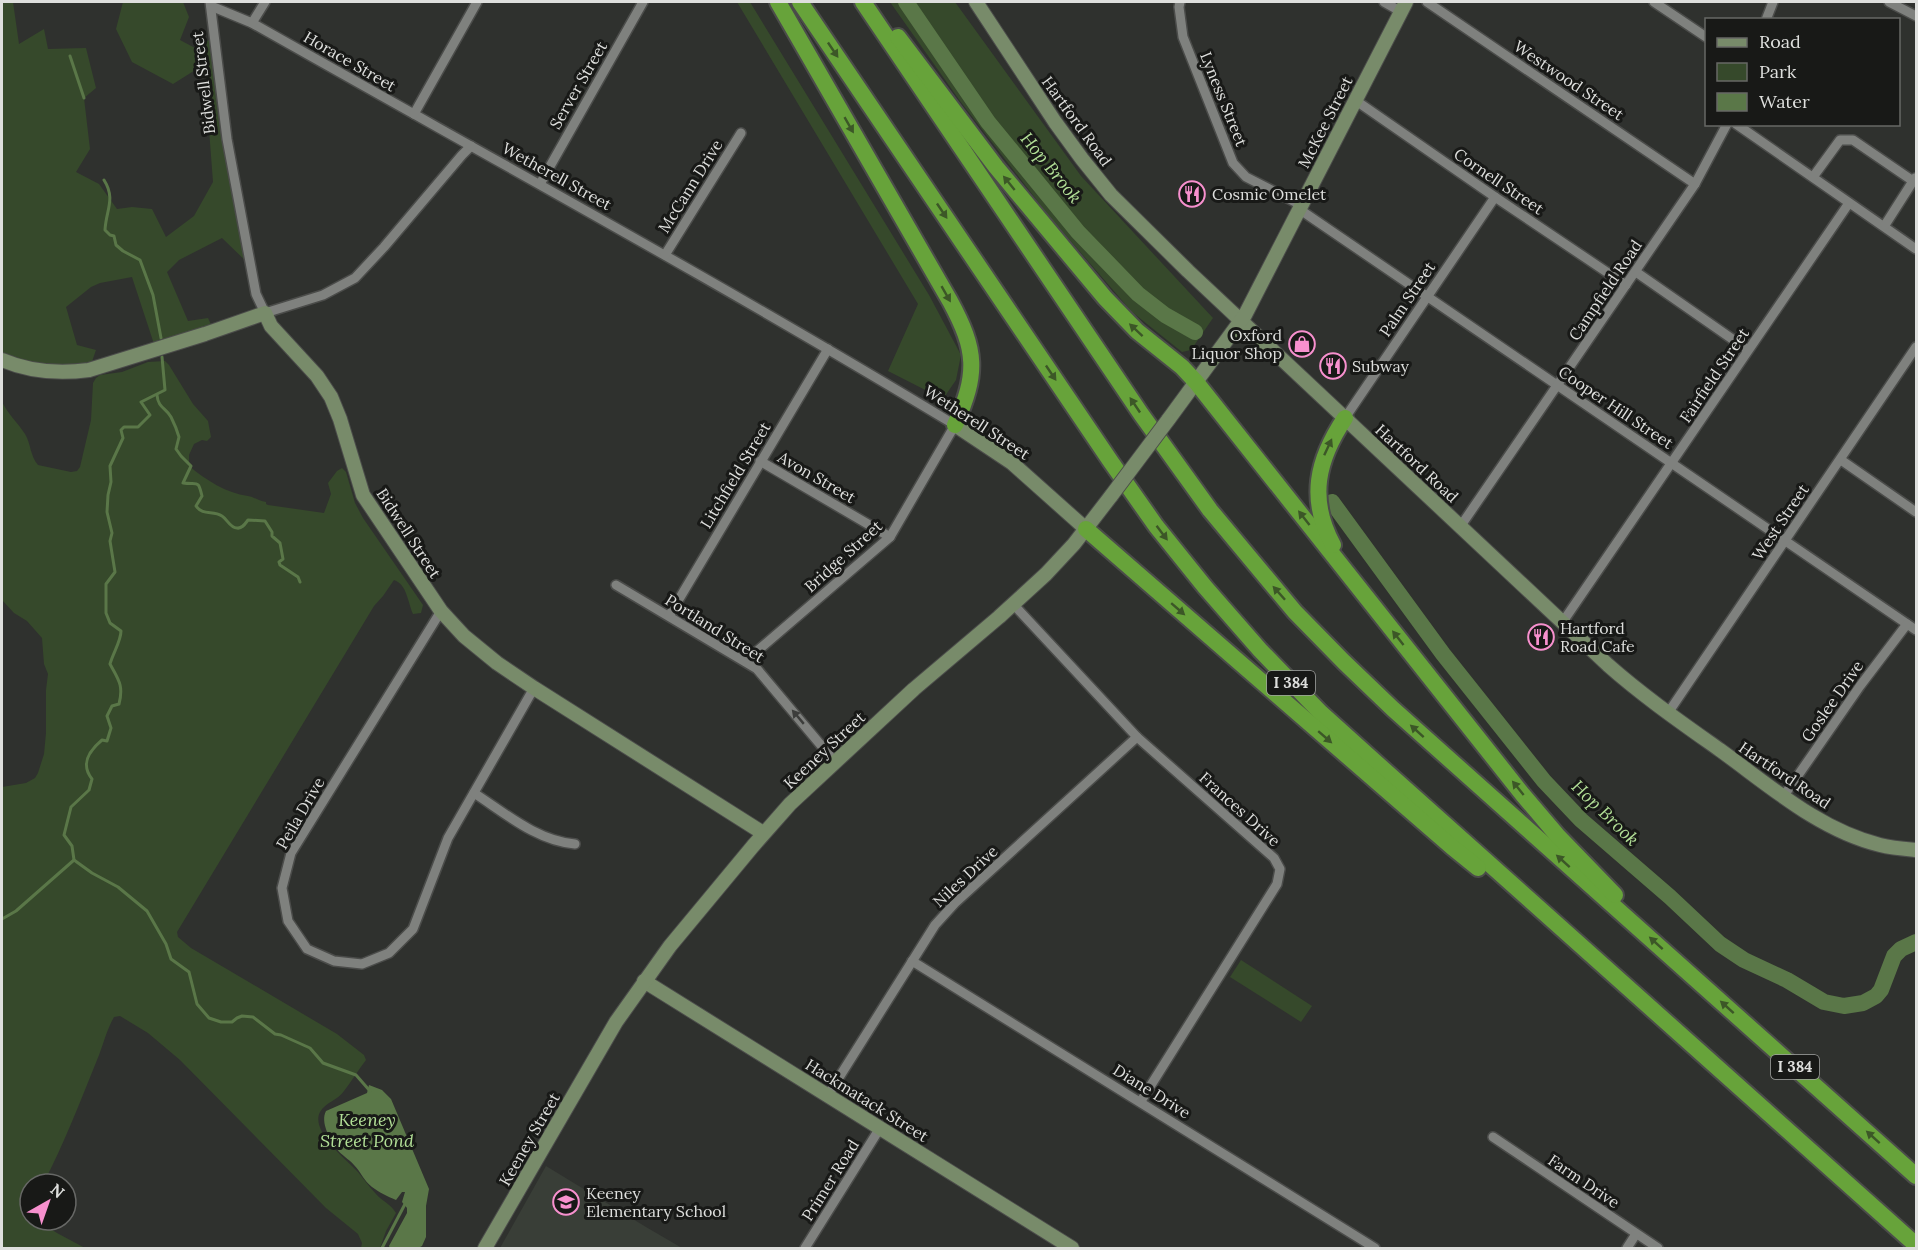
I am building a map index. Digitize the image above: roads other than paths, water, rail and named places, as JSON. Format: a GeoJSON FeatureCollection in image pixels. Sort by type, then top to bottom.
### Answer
{"type":"FeatureCollection","features":[{"type":"Feature","properties":{"kind":"highway"},"geometry":{"type":"LineString","coordinates":[[778,2],[950,301],[963,328],[971,352],[972,375],[967,398],[955,425]]}},
{"type":"Feature","properties":{"kind":"highway","name":"I 384"},"geometry":{"type":"LineString","coordinates":[[800,2],[1125,483],[1187,566],[1254,644],[1314,706],[1917,1245]]}},
{"type":"Feature","properties":{"kind":"highway"},"geometry":{"type":"LineString","coordinates":[[864,3],[906,46],[996,167],[1106,298],[1137,331],[1182,367],[1196,382],[1523,795],[1557,835],[1609,888],[1638,927]]}},
{"type":"Feature","properties":{"kind":"highway","name":"I 384"},"geometry":{"type":"LineString","coordinates":[[864,3],[1169,455],[1251,562],[1295,612],[1370,688],[1917,1176]]}},
{"type":"Feature","properties":{"kind":"highway"},"geometry":{"type":"LineString","coordinates":[[1345,418],[1322,461],[1319,480],[1320,507],[1328,534],[1366,597]]}},
{"type":"Feature","properties":{"kind":"highway"},"geometry":{"type":"LineString","coordinates":[[1086,529],[1452,847],[1488,875],[1530,901]]}},
{"type":"Feature","properties":{"kind":"main road","name":"Hartford Road"},"geometry":{"type":"LineString","coordinates":[[976,2],[1082,159],[1157,242],[1638,692],[1783,797],[1819,820],[1881,845],[1917,850]]}},
{"type":"Feature","properties":{"kind":"main road","name":"McKee Street"},"geometry":{"type":"LineString","coordinates":[[1241,321],[1403,6]]}},
{"type":"Feature","properties":{"kind":"main road"},"geometry":{"type":"LineString","coordinates":[[2,360],[31,370],[48,372],[90,370],[265,313]]}},
{"type":"Feature","properties":{"kind":"main road","name":"Bidwell Street"},"geometry":{"type":"LineString","coordinates":[[265,313],[271,326],[317,376],[331,397],[363,495],[441,611],[464,636],[497,663],[534,688],[763,834]]}},
{"type":"Feature","properties":{"kind":"main road","name":"Keeney Street"},"geometry":{"type":"LineString","coordinates":[[485,1248],[600,1047],[670,946],[790,804],[921,682],[1014,605],[1056,564],[1086,529],[1241,321]]}},
{"type":"Feature","properties":{"kind":"main road","name":"Wetherell Street"},"geometry":{"type":"LineString","coordinates":[[955,425],[993,448],[1012,463],[1086,529]]}},
{"type":"Feature","properties":{"kind":"main road","name":"Hackmatack Street"},"geometry":{"type":"LineString","coordinates":[[644,981],[1072,1248]]}},
{"type":"Feature","properties":{"kind":"street"},"geometry":{"type":"LineString","coordinates":[[252,23],[265,2]]}},
{"type":"Feature","properties":{"kind":"street"},"geometry":{"type":"LineString","coordinates":[[414,114],[477,2]]}},
{"type":"Feature","properties":{"kind":"street","name":"Server Street"},"geometry":{"type":"LineString","coordinates":[[540,184],[643,2]]}},
{"type":"Feature","properties":{"kind":"street","name":"Lyness Street"},"geometry":{"type":"LineString","coordinates":[[1180,2],[1184,38],[1233,163],[1246,177],[1300,207]]}},
{"type":"Feature","properties":{"kind":"street"},"geometry":{"type":"LineString","coordinates":[[1384,2],[1403,6]]}},
{"type":"Feature","properties":{"kind":"street","name":"Westwood Street"},"geometry":{"type":"LineString","coordinates":[[1427,2],[1695,184]]}},
{"type":"Feature","properties":{"kind":"street"},"geometry":{"type":"LineString","coordinates":[[1654,2],[1705,36]]}},
{"type":"Feature","properties":{"kind":"street"},"geometry":{"type":"LineString","coordinates":[[1767,18],[1773,2]]}},
{"type":"Feature","properties":{"kind":"street"},"geometry":{"type":"LineString","coordinates":[[1889,2],[1917,16]]}},
{"type":"Feature","properties":{"kind":"street","name":"Horace Street"},"geometry":{"type":"LineString","coordinates":[[210,4],[252,23],[471,146]]}},
{"type":"Feature","properties":{"kind":"street","name":"Bidwell Street"},"geometry":{"type":"LineString","coordinates":[[210,4],[227,139],[256,294],[265,313]]}},
{"type":"Feature","properties":{"kind":"street","name":"Cornell Street"},"geometry":{"type":"LineString","coordinates":[[1355,100],[1626,285]]}},
{"type":"Feature","properties":{"kind":"street","name":"Campfield Road"},"geometry":{"type":"LineString","coordinates":[[1460,527],[1695,184],[1726,126]]}},
{"type":"Feature","properties":{"kind":"street"},"geometry":{"type":"LineString","coordinates":[[1739,126],[1917,249]]}},
{"type":"Feature","properties":{"kind":"street","name":"McCann Drive"},"geometry":{"type":"LineString","coordinates":[[665,255],[741,133]]}},
{"type":"Feature","properties":{"kind":"street"},"geometry":{"type":"LineString","coordinates":[[1813,177],[1840,140],[1853,140],[1915,178],[1884,225]]}},
{"type":"Feature","properties":{"kind":"street"},"geometry":{"type":"LineString","coordinates":[[265,313],[323,295],[355,278],[471,146]]}},
{"type":"Feature","properties":{"kind":"street","name":"Wetherell Street"},"geometry":{"type":"LineString","coordinates":[[471,146],[665,255],[955,425]]}},
{"type":"Feature","properties":{"kind":"street","name":"Palm Street"},"geometry":{"type":"LineString","coordinates":[[1345,418],[1495,197]]}},
{"type":"Feature","properties":{"kind":"street","name":"Fairfield Street"},"geometry":{"type":"LineString","coordinates":[[1562,623],[1849,203]]}},
{"type":"Feature","properties":{"kind":"street","name":"Cooper Hill Street"},"geometry":{"type":"LineString","coordinates":[[1300,207],[1427,297],[1917,630]]}},
{"type":"Feature","properties":{"kind":"street"},"geometry":{"type":"LineString","coordinates":[[1636,272],[1748,350]]}},
{"type":"Feature","properties":{"kind":"street","name":"West Street"},"geometry":{"type":"LineString","coordinates":[[1668,713],[1917,347]]}},
{"type":"Feature","properties":{"kind":"street","name":"Litchfield Street"},"geometry":{"type":"LineString","coordinates":[[669,616],[828,349]]}},
{"type":"Feature","properties":{"kind":"street","name":"Bridge Street"},"geometry":{"type":"LineString","coordinates":[[749,662],[756,652],[890,537],[955,425]]}},
{"type":"Feature","properties":{"kind":"street"},"geometry":{"type":"LineString","coordinates":[[1841,460],[1917,512]]}},
{"type":"Feature","properties":{"kind":"street","name":"Avon Street"},"geometry":{"type":"LineString","coordinates":[[760,461],[890,537]]}},
{"type":"Feature","properties":{"kind":"street","name":"Portland Street"},"geometry":{"type":"LineString","coordinates":[[616,585],[749,662],[835,762]]}},
{"type":"Feature","properties":{"kind":"street","name":"Frances Drive"},"geometry":{"type":"LineString","coordinates":[[1014,605],[1137,737],[1274,858],[1280,870],[1277,884],[1141,1101]]}},
{"type":"Feature","properties":{"kind":"street","name":"Peila Drive"},"geometry":{"type":"LineString","coordinates":[[441,611],[291,853],[282,888],[288,921],[307,949],[334,961],[362,964],[389,953],[412,929],[447,838],[534,688]]}},
{"type":"Feature","properties":{"kind":"street","name":"Goslee Drive"},"geometry":{"type":"LineString","coordinates":[[1783,797],[1860,686],[1907,624]]}},
{"type":"Feature","properties":{"kind":"street","name":"Niles Drive"},"geometry":{"type":"LineString","coordinates":[[828,1095],[935,925],[955,903],[1137,737]]}},
{"type":"Feature","properties":{"kind":"street"},"geometry":{"type":"LineString","coordinates":[[474,793],[543,837],[574,844]]}},
{"type":"Feature","properties":{"kind":"street","name":"Diane Drive"},"geometry":{"type":"LineString","coordinates":[[912,961],[1375,1248]]}},
{"type":"Feature","properties":{"kind":"street","name":"Primer Road"},"geometry":{"type":"LineString","coordinates":[[805,1248],[880,1128]]}},
{"type":"Feature","properties":{"kind":"street","name":"Farm Drive"},"geometry":{"type":"LineString","coordinates":[[1493,1137],[1658,1248]]}},
{"type":"Feature","properties":{"kind":"street"},"geometry":{"type":"LineString","coordinates":[[1627,1248],[1636,1234]]}},
{"type":"Feature","properties":{"kind":"water","name":"Keeney Street Pond"},"geometry":{"type":"Polygon","coordinates":[[[369,1085],[382,1090],[391,1099],[429,1189],[426,1206],[426,1237],[422,1246],[418,1248],[390,1248],[389,1246],[407,1213],[407,1208],[402,1202],[405,1192],[402,1192],[396,1200],[372,1187],[337,1149],[325,1125],[326,1111],[367,1093],[369,1085]]]}},
{"type":"Feature","properties":{"kind":"waterway","name":"Hop Brook"},"geometry":{"type":"LineString","coordinates":[[906,2],[988,122],[1078,232],[1138,294],[1165,315],[1195,332]]}},
{"type":"Feature","properties":{"kind":"waterway"},"geometry":{"type":"LineString","coordinates":[[70,56],[84,98]]}},
{"type":"Feature","properties":{"kind":"waterway"},"geometry":{"type":"LineString","coordinates":[[104,180],[110,199],[105,230],[114,236],[116,245],[140,260],[153,295],[161,338]]}},
{"type":"Feature","properties":{"kind":"waterway"},"geometry":{"type":"LineString","coordinates":[[162,357],[165,390],[141,402],[150,415],[138,427],[124,427],[121,430],[123,438],[110,466],[111,482],[107,512],[112,533],[110,541],[115,572],[106,584],[106,613],[110,623],[121,631],[110,664],[121,692],[119,704],[112,706],[107,716],[111,728],[107,741],[102,740],[93,749],[86,763],[92,779],[89,790],[71,807],[64,835],[72,846],[74,860],[118,887],[147,911],[166,944],[171,959],[189,972],[197,1004],[209,1018],[221,1022],[232,1022],[242,1016],[253,1017],[275,1034],[310,1048],[323,1063],[356,1075],[370,1091]]}},
{"type":"Feature","properties":{"kind":"waterway"},"geometry":{"type":"LineString","coordinates":[[157,395],[159,403],[171,417],[179,437],[176,449],[191,466],[183,483],[197,484],[199,487],[202,496],[196,506],[202,511],[222,516],[235,528],[242,527],[248,520],[265,521],[272,536],[280,543],[283,559],[279,562],[280,565],[298,577],[300,582]]}},
{"type":"Feature","properties":{"kind":"waterway","name":"Hop Brook"},"geometry":{"type":"LineString","coordinates":[[1332,502],[1443,654],[1544,781],[1581,820],[1720,944],[1744,960],[1787,980],[1824,1002],[1844,1006],[1863,1003],[1876,996],[1881,990],[1894,956],[1901,949],[1916,942]]}},
{"type":"Feature","properties":{"kind":"waterway"},"geometry":{"type":"LineString","coordinates":[[2,919],[16,911],[74,860]]}},
{"type":"Feature","properties":{"kind":"waterway"},"geometry":{"type":"LineString","coordinates":[[382,1248],[405,1204]]}},
{"type":"Feature","properties":{"kind":"place","name":"Cosmic Omelet"},"geometry":{"type":"Point","coordinates":[1192,194]}},
{"type":"Feature","properties":{"kind":"place","name":"Oxford Liquor Shop"},"geometry":{"type":"Point","coordinates":[1302,344]}},
{"type":"Feature","properties":{"kind":"place","name":"Subway"},"geometry":{"type":"Point","coordinates":[1333,366]}},
{"type":"Feature","properties":{"kind":"place","name":"Hartford Road Cafe"},"geometry":{"type":"Point","coordinates":[1541,637]}},
{"type":"Feature","properties":{"kind":"place","name":"Keeney Elementary School"},"geometry":{"type":"Point","coordinates":[566,1202]}}]}
